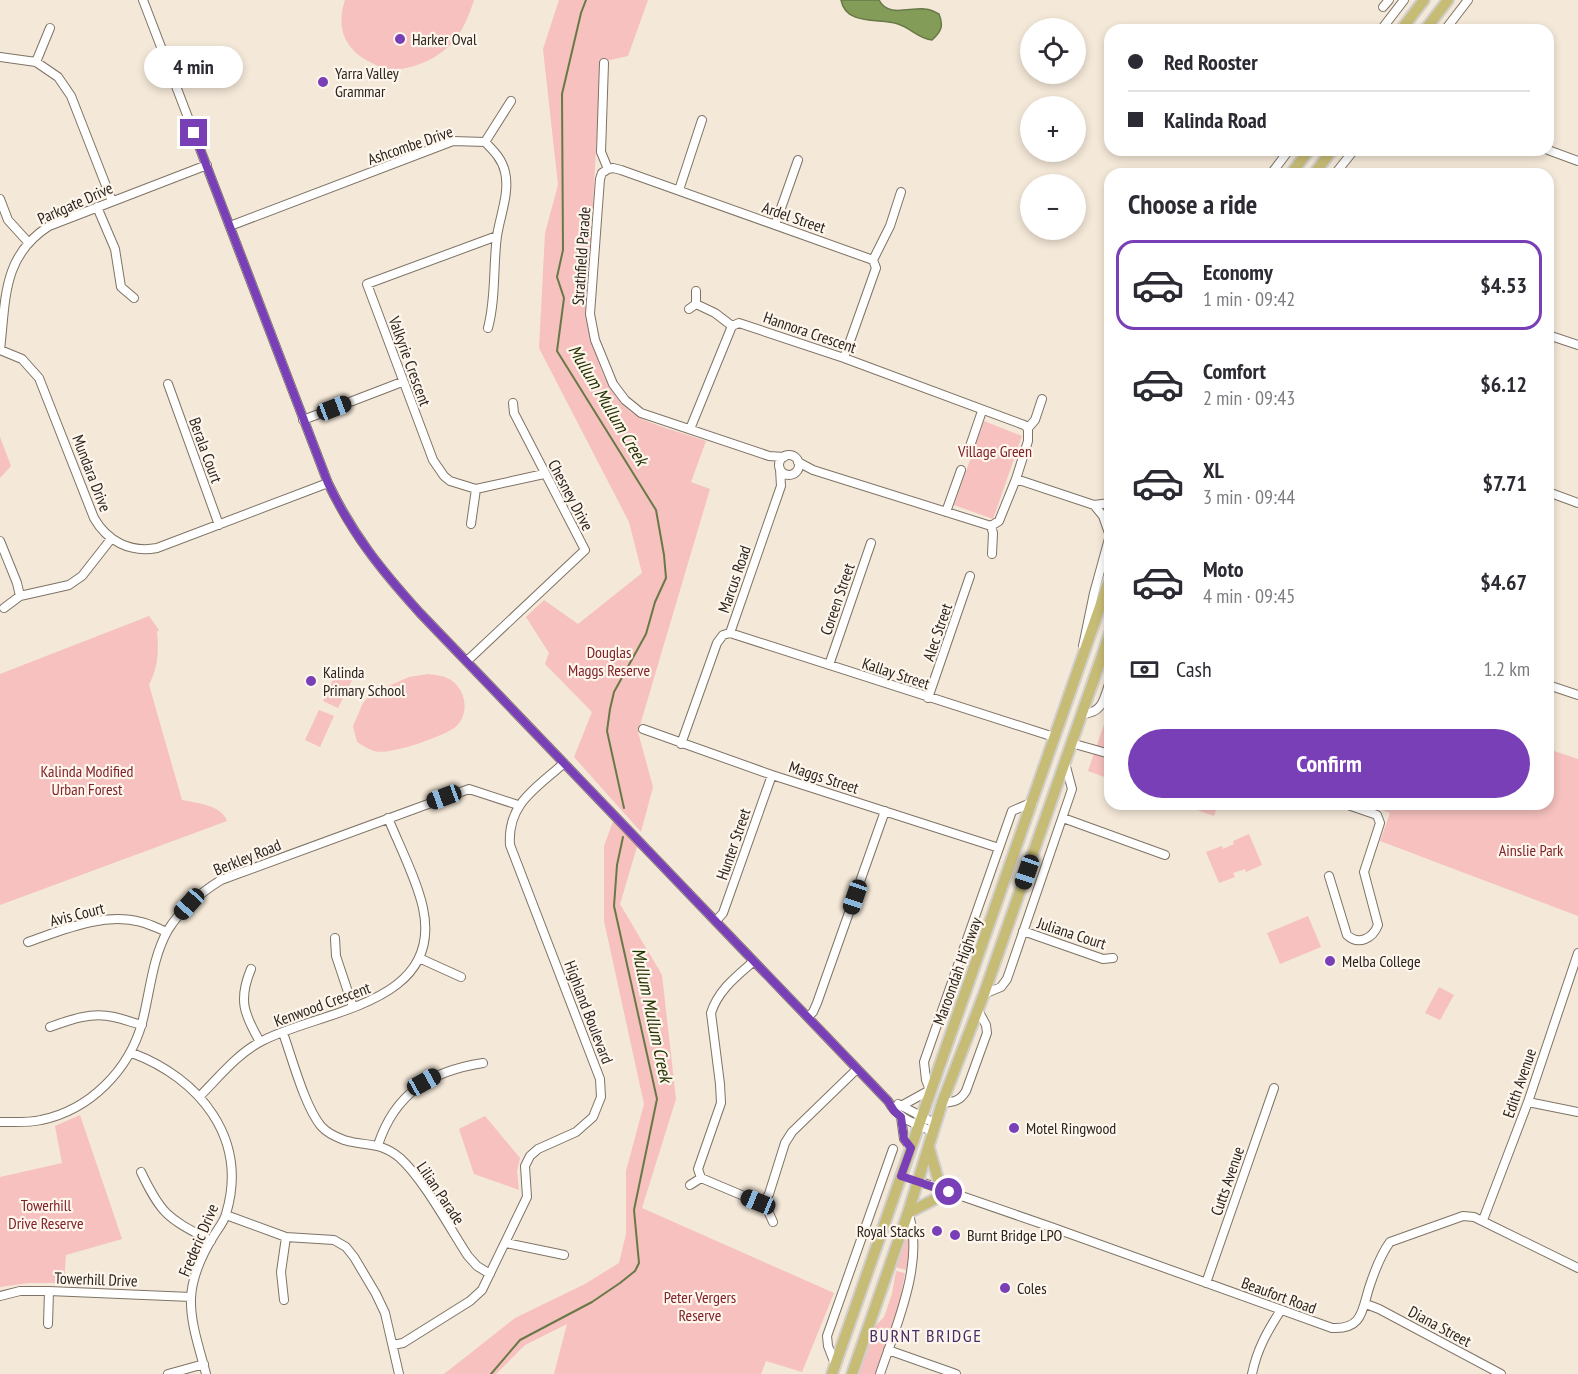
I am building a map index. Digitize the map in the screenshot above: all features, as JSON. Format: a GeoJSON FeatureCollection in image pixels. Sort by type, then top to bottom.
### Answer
{"type":"FeatureCollection","features":[{"type":"Feature","properties":{"kind":"highway"},"geometry":{"type":"LineString","coordinates":[[1406,24],[1424,0]]}},
{"type":"Feature","properties":{"kind":"highway"},"geometry":{"type":"LineString","coordinates":[[1430,24],[1448,0]]}},
{"type":"Feature","properties":{"kind":"highway","name":"Maroondah Highway"},"geometry":{"type":"LineString","coordinates":[[834,1369],[1104,596]]}},
{"type":"Feature","properties":{"kind":"highway","name":"Maroondah Highway"},"geometry":{"type":"LineString","coordinates":[[852,1374],[908,1213],[942,1103],[984,994],[1104,650]]}},
{"type":"Feature","properties":{"kind":"highway"},"geometry":{"type":"LineString","coordinates":[[1054,737],[1071,743]]}},
{"type":"Feature","properties":{"kind":"highway"},"geometry":{"type":"LineString","coordinates":[[908,1213],[947,1192],[938,1179],[929,1148]]}},
{"type":"Feature","properties":{"kind":"highway"},"geometry":{"type":"LineString","coordinates":[[901,1176],[918,1182]]}},
{"type":"Feature","properties":{"kind":"street"},"geometry":{"type":"LineString","coordinates":[[143,0],[328,483],[348,521],[383,572],[888,1101],[894,1111],[901,1117],[920,1121],[935,1128]]}},
{"type":"Feature","properties":{"kind":"street"},"geometry":{"type":"LineString","coordinates":[[1383,7],[1389,0]]}},
{"type":"Feature","properties":{"kind":"street"},"geometry":{"type":"LineString","coordinates":[[1386,24],[1404,0]]}},
{"type":"Feature","properties":{"kind":"street"},"geometry":{"type":"LineString","coordinates":[[1450,24],[1468,0]]}},
{"type":"Feature","properties":{"kind":"street"},"geometry":{"type":"LineString","coordinates":[[36,62],[50,28]]}},
{"type":"Feature","properties":{"kind":"street"},"geometry":{"type":"LineString","coordinates":[[0,57],[36,62],[58,77],[71,96],[112,201]]}},
{"type":"Feature","properties":{"kind":"street"},"geometry":{"type":"LineString","coordinates":[[604,63],[601,152],[608,169]]}},
{"type":"Feature","properties":{"kind":"street"},"geometry":{"type":"LineString","coordinates":[[488,328],[492,313],[497,236],[506,190],[506,175],[503,163],[485,142],[511,101]]}},
{"type":"Feature","properties":{"kind":"street"},"geometry":{"type":"LineString","coordinates":[[679,190],[702,120]]}},
{"type":"Feature","properties":{"kind":"street","name":"Ashcombe Drive"},"geometry":{"type":"LineString","coordinates":[[230,226],[453,141],[485,142]]}},
{"type":"Feature","properties":{"kind":"street"},"geometry":{"type":"LineString","coordinates":[[1554,152],[1578,161]]}},
{"type":"Feature","properties":{"kind":"street"},"geometry":{"type":"LineString","coordinates":[[775,225],[798,160]]}},
{"type":"Feature","properties":{"kind":"street","name":"Parkgate Drive"},"geometry":{"type":"LineString","coordinates":[[0,350],[10,276],[17,258],[28,242],[49,226],[207,165]]}},
{"type":"Feature","properties":{"kind":"street","name":"Ardel Street"},"geometry":{"type":"LineString","coordinates":[[608,169],[621,170],[873,260]]}},
{"type":"Feature","properties":{"kind":"street","name":"Strathfield Parade"},"geometry":{"type":"LineString","coordinates":[[608,169],[602,173],[600,179],[590,314],[595,340],[613,384],[625,400],[641,413],[769,456],[784,457]]}},
{"type":"Feature","properties":{"kind":"street"},"geometry":{"type":"LineString","coordinates":[[844,358],[876,268],[873,260],[890,226],[901,192]]}},
{"type":"Feature","properties":{"kind":"street"},"geometry":{"type":"LineString","coordinates":[[0,199],[8,220],[28,242]]}},
{"type":"Feature","properties":{"kind":"street"},"geometry":{"type":"LineString","coordinates":[[97,207],[115,249],[121,287],[134,298]]}},
{"type":"Feature","properties":{"kind":"street","name":"Valkyrie Crescent"},"geometry":{"type":"LineString","coordinates":[[476,489],[450,481],[438,469],[402,382],[367,284],[497,236]]}},
{"type":"Feature","properties":{"kind":"street"},"geometry":{"type":"LineString","coordinates":[[690,429],[732,326],[723,319],[692,306],[696,291]]}},
{"type":"Feature","properties":{"kind":"street","name":"Hannora Crescent"},"geometry":{"type":"LineString","coordinates":[[732,326],[739,323],[844,358],[1028,428]]}},
{"type":"Feature","properties":{"kind":"street"},"geometry":{"type":"LineString","coordinates":[[1554,337],[1578,345]]}},
{"type":"Feature","properties":{"kind":"street","name":"Mundara Drive"},"geometry":{"type":"LineString","coordinates":[[0,350],[22,359],[39,378],[94,518],[111,539]]}},
{"type":"Feature","properties":{"kind":"street"},"geometry":{"type":"LineString","coordinates":[[303,420],[402,382]]}},
{"type":"Feature","properties":{"kind":"street","name":"Berala Court"},"geometry":{"type":"LineString","coordinates":[[168,384],[219,525]]}},
{"type":"Feature","properties":{"kind":"street"},"geometry":{"type":"LineString","coordinates":[[813,470],[784,474],[779,468],[780,461],[784,457],[791,456],[813,470],[991,526],[999,521],[1028,441],[1028,428],[1035,420],[1042,399]]}},
{"type":"Feature","properties":{"kind":"street","name":"Chesney Drive"},"geometry":{"type":"LineString","coordinates":[[466,661],[585,550],[514,413],[513,403]]}},
{"type":"Feature","properties":{"kind":"street"},"geometry":{"type":"LineString","coordinates":[[968,452],[982,411]]}},
{"type":"Feature","properties":{"kind":"street","name":"Strathfield Parade"},"geometry":{"type":"LineString","coordinates":[[769,456],[779,468]]}},
{"type":"Feature","properties":{"kind":"street"},"geometry":{"type":"LineString","coordinates":[[794,474],[798,468],[798,462]]}},
{"type":"Feature","properties":{"kind":"street","name":"Marcus Road"},"geometry":{"type":"LineString","coordinates":[[681,744],[717,643],[723,635],[729,633],[781,486],[779,468]]}},
{"type":"Feature","properties":{"kind":"street"},"geometry":{"type":"LineString","coordinates":[[946,512],[961,470]]}},
{"type":"Feature","properties":{"kind":"street"},"geometry":{"type":"LineString","coordinates":[[471,524],[476,489],[544,474]]}},
{"type":"Feature","properties":{"kind":"street","name":"Marcus Road"},"geometry":{"type":"LineString","coordinates":[[781,486],[794,474]]}},
{"type":"Feature","properties":{"kind":"street"},"geometry":{"type":"LineString","coordinates":[[1016,478],[1094,506],[1104,519]]}},
{"type":"Feature","properties":{"kind":"street"},"geometry":{"type":"LineString","coordinates":[[4,608],[20,596],[69,585],[82,576],[111,539],[132,548],[147,550],[168,545],[328,483]]}},
{"type":"Feature","properties":{"kind":"street"},"geometry":{"type":"LineString","coordinates":[[1554,494],[1578,503]]}},
{"type":"Feature","properties":{"kind":"street"},"geometry":{"type":"LineString","coordinates":[[1094,506],[1104,504]]}},
{"type":"Feature","properties":{"kind":"street"},"geometry":{"type":"LineString","coordinates":[[991,526],[992,554]]}},
{"type":"Feature","properties":{"kind":"street"},"geometry":{"type":"LineString","coordinates":[[0,541],[17,582],[20,596]]}},
{"type":"Feature","properties":{"kind":"street","name":"Coreen Street"},"geometry":{"type":"LineString","coordinates":[[829,665],[871,543]]}},
{"type":"Feature","properties":{"kind":"street"},"geometry":{"type":"LineString","coordinates":[[1080,662],[1085,629],[1104,558]]}},
{"type":"Feature","properties":{"kind":"street","name":"Alec Street"},"geometry":{"type":"LineString","coordinates":[[928,698],[970,576]]}},
{"type":"Feature","properties":{"kind":"street","name":"Kallay Street"},"geometry":{"type":"LineString","coordinates":[[729,633],[1054,737]]}},
{"type":"Feature","properties":{"kind":"street"},"geometry":{"type":"LineString","coordinates":[[1554,687],[1578,695]]}},
{"type":"Feature","properties":{"kind":"street"},"geometry":{"type":"LineString","coordinates":[[1082,714],[1093,713],[1098,709],[1104,695]]}},
{"type":"Feature","properties":{"kind":"street","name":"Maggs Street"},"geometry":{"type":"LineString","coordinates":[[643,729],[772,775],[999,848]]}},
{"type":"Feature","properties":{"kind":"street"},"geometry":{"type":"LineString","coordinates":[[1071,743],[1104,752]]}},
{"type":"Feature","properties":{"kind":"street"},"geometry":{"type":"LineString","coordinates":[[984,994],[1001,987],[1007,979],[1072,789],[1065,762]]}},
{"type":"Feature","properties":{"kind":"street"},"geometry":{"type":"LineString","coordinates":[[518,805],[564,763]]}},
{"type":"Feature","properties":{"kind":"street","name":"Hunter Street"},"geometry":{"type":"LineString","coordinates":[[716,921],[723,913],[772,775]]}},
{"type":"Feature","properties":{"kind":"street","name":"Berkley Road"},"geometry":{"type":"LineString","coordinates":[[0,1122],[41,1120],[69,1110],[91,1098],[116,1075],[132,1053],[142,1025],[158,956],[167,932],[189,904],[221,880],[469,789],[518,805]]}},
{"type":"Feature","properties":{"kind":"street"},"geometry":{"type":"LineString","coordinates":[[901,1106],[930,1090],[926,1080],[924,1062],[1012,811],[1033,802]]}},
{"type":"Feature","properties":{"kind":"street","name":"Highland Boulevard"},"geometry":{"type":"LineString","coordinates":[[393,1345],[403,1343],[470,1301],[482,1290],[527,1197],[525,1166],[530,1156],[538,1149],[576,1132],[593,1117],[597,1107],[601,1088],[600,1079],[510,845],[509,831],[518,805]]}},
{"type":"Feature","properties":{"kind":"street"},"geometry":{"type":"LineString","coordinates":[[1329,876],[1347,935],[1359,941],[1368,938],[1375,932],[1378,924],[1364,872],[1380,823],[1377,815],[1362,810]]}},
{"type":"Feature","properties":{"kind":"street"},"geometry":{"type":"LineString","coordinates":[[808,1017],[818,1003],[885,811]]}},
{"type":"Feature","properties":{"kind":"street","name":"Kenwood Crescent"},"geometry":{"type":"LineString","coordinates":[[200,1095],[242,1055],[260,1042],[392,990],[411,971],[419,958],[425,934],[423,907],[388,818]]}},
{"type":"Feature","properties":{"kind":"street"},"geometry":{"type":"LineString","coordinates":[[1063,818],[1165,855]]}},
{"type":"Feature","properties":{"kind":"street","name":"Avis Court"},"geometry":{"type":"LineString","coordinates":[[28,942],[92,921],[121,919],[142,922],[167,932]]}},
{"type":"Feature","properties":{"kind":"street","name":"Juliana Court"},"geometry":{"type":"LineString","coordinates":[[1023,931],[1103,959],[1113,958]]}},
{"type":"Feature","properties":{"kind":"street"},"geometry":{"type":"LineString","coordinates":[[335,938],[336,956],[353,1007]]}},
{"type":"Feature","properties":{"kind":"street","name":"Edith Avenue"},"geometry":{"type":"LineString","coordinates":[[1483,1220],[1528,1102],[1578,953]]}},
{"type":"Feature","properties":{"kind":"street"},"geometry":{"type":"LineString","coordinates":[[419,958],[461,977]]}},
{"type":"Feature","properties":{"kind":"street"},"geometry":{"type":"LineString","coordinates":[[754,961],[725,988],[711,1013],[721,1103],[698,1169],[701,1178],[758,1202],[764,1202]]}},
{"type":"Feature","properties":{"kind":"street"},"geometry":{"type":"LineString","coordinates":[[251,969],[244,985],[243,1001],[247,1020],[260,1042]]}},
{"type":"Feature","properties":{"kind":"street"},"geometry":{"type":"LineString","coordinates":[[942,1103],[962,1098],[966,1091],[987,1033],[986,1025],[978,1010]]}},
{"type":"Feature","properties":{"kind":"street"},"geometry":{"type":"LineString","coordinates":[[50,1027],[73,1018],[93,1014],[115,1017],[142,1025]]}},
{"type":"Feature","properties":{"kind":"street","name":"Lilian Parade"},"geometry":{"type":"LineString","coordinates":[[283,1033],[313,1114],[323,1127],[336,1137],[350,1142],[378,1144],[398,1157],[413,1171],[468,1256],[477,1266],[490,1274]]}},
{"type":"Feature","properties":{"kind":"street","name":"Frederic Drive"},"geometry":{"type":"LineString","coordinates":[[132,1053],[178,1076],[200,1095],[216,1118],[230,1163],[231,1189],[226,1215],[198,1268],[191,1296],[194,1324],[207,1374]]}},
{"type":"Feature","properties":{"kind":"street"},"geometry":{"type":"LineString","coordinates":[[378,1144],[395,1110],[415,1088],[448,1071],[483,1063]]}},
{"type":"Feature","properties":{"kind":"street"},"geometry":{"type":"LineString","coordinates":[[764,1202],[769,1194],[785,1143],[792,1132],[857,1069]]}},
{"type":"Feature","properties":{"kind":"street","name":"Cutts Avenue"},"geometry":{"type":"LineString","coordinates":[[1206,1283],[1274,1088]]}},
{"type":"Feature","properties":{"kind":"street"},"geometry":{"type":"LineString","coordinates":[[888,1101],[901,1106],[920,1121]]}},
{"type":"Feature","properties":{"kind":"street"},"geometry":{"type":"LineString","coordinates":[[1528,1102],[1578,1112]]}},
{"type":"Feature","properties":{"kind":"street"},"geometry":{"type":"LineString","coordinates":[[901,1117],[904,1139],[911,1148]]}},
{"type":"Feature","properties":{"kind":"street"},"geometry":{"type":"LineString","coordinates":[[834,1369],[827,1336],[893,1149]]}},
{"type":"Feature","properties":{"kind":"street"},"geometry":{"type":"LineString","coordinates":[[141,1172],[159,1206],[168,1216],[211,1241]]}},
{"type":"Feature","properties":{"kind":"street"},"geometry":{"type":"LineString","coordinates":[[690,1185],[701,1178]]}},
{"type":"Feature","properties":{"kind":"street","name":"Beaufort Road"},"geometry":{"type":"LineString","coordinates":[[918,1182],[1332,1328],[1350,1327],[1359,1320],[1384,1249],[1390,1242],[1463,1216],[1483,1220],[1578,1268]]}},
{"type":"Feature","properties":{"kind":"street"},"geometry":{"type":"LineString","coordinates":[[764,1202],[773,1222]]}},
{"type":"Feature","properties":{"kind":"street"},"geometry":{"type":"LineString","coordinates":[[880,1374],[903,1307],[915,1244],[908,1213]]}},
{"type":"Feature","properties":{"kind":"street"},"geometry":{"type":"LineString","coordinates":[[226,1215],[286,1237],[334,1240],[346,1247],[376,1294],[385,1313],[399,1374]]}},
{"type":"Feature","properties":{"kind":"street"},"geometry":{"type":"LineString","coordinates":[[868,1222],[882,1228]]}},
{"type":"Feature","properties":{"kind":"street"},"geometry":{"type":"LineString","coordinates":[[284,1300],[281,1272],[286,1237]]}},
{"type":"Feature","properties":{"kind":"street"},"geometry":{"type":"LineString","coordinates":[[506,1243],[564,1255]]}},
{"type":"Feature","properties":{"kind":"street","name":"Towerhill Drive"},"geometry":{"type":"LineString","coordinates":[[0,1296],[20,1291],[49,1291],[191,1296]]}},
{"type":"Feature","properties":{"kind":"street"},"geometry":{"type":"LineString","coordinates":[[48,1324],[49,1291]]}},
{"type":"Feature","properties":{"kind":"street","name":"Diana Street"},"geometry":{"type":"LineString","coordinates":[[1366,1304],[1501,1374]]}},
{"type":"Feature","properties":{"kind":"street"},"geometry":{"type":"LineString","coordinates":[[1252,1374],[1263,1337],[1273,1327],[1281,1310]]}},
{"type":"Feature","properties":{"kind":"street"},"geometry":{"type":"LineString","coordinates":[[888,1350],[956,1374]]}},
{"type":"Feature","properties":{"kind":"street"},"geometry":{"type":"LineString","coordinates":[[168,1374],[204,1364]]}},
{"type":"Feature","properties":{"kind":"green space","name":"Harker Oval"},"geometry":{"type":"Polygon","coordinates":[[[345,0],[474,0],[462,30],[444,50],[421,64],[394,69],[382,68],[370,62],[361,57],[348,44],[341,19],[345,0]]]}},
{"type":"Feature","properties":{"kind":"green space","name":"Douglas Maggs Reserve"},"geometry":{"type":"Polygon","coordinates":[[[559,0],[648,0],[628,56],[601,62],[587,308],[591,336],[599,365],[605,379],[622,403],[638,417],[706,441],[691,482],[710,489],[638,732],[653,787],[641,832],[574,757],[592,712],[545,664],[549,653],[526,617],[544,600],[578,624],[642,573],[629,522],[539,348],[545,233],[558,185],[543,49],[559,0]]]}},
{"type":"Feature","properties":{"kind":"green space","name":"Village Green"},"geometry":{"type":"Polygon","coordinates":[[[984,421],[1022,436],[993,519],[954,505],[984,421]]]}},
{"type":"Feature","properties":{"kind":"green space"},"geometry":{"type":"Polygon","coordinates":[[[0,437],[11,466],[0,478],[0,437]]]}},
{"type":"Feature","properties":{"kind":"green space","name":"Kalinda Modified Urban Forest"},"geometry":{"type":"Polygon","coordinates":[[[149,616],[159,630],[157,632],[156,665],[149,685],[182,800],[214,808],[220,811],[227,821],[0,905],[0,674],[149,616]]]}},
{"type":"Feature","properties":{"kind":"green space"},"geometry":{"type":"Polygon","coordinates":[[[338,669],[354,676],[338,708],[323,701],[338,669]]]}},
{"type":"Feature","properties":{"kind":"green space"},"geometry":{"type":"Polygon","coordinates":[[[428,674],[449,679],[460,690],[464,704],[463,717],[454,728],[427,741],[390,751],[374,751],[357,742],[353,726],[363,703],[372,693],[409,677],[428,674]]]}},
{"type":"Feature","properties":{"kind":"green space"},"geometry":{"type":"Polygon","coordinates":[[[319,710],[334,716],[320,747],[305,740],[319,710]]]}},
{"type":"Feature","properties":{"kind":"green space"},"geometry":{"type":"Polygon","coordinates":[[[1104,725],[1104,777],[1088,771],[1104,725]]]}},
{"type":"Feature","properties":{"kind":"green space","name":"Ainslie Park"},"geometry":{"type":"Polygon","coordinates":[[[1554,751],[1578,759],[1578,916],[1380,841],[1390,813],[1382,810],[1554,810],[1554,751]]]}},
{"type":"Feature","properties":{"kind":"green space"},"geometry":{"type":"Polygon","coordinates":[[[1197,810],[1216,810],[1214,816],[1197,810]]]}},
{"type":"Feature","properties":{"kind":"green space","name":"Peter Vergers Reserve"},"geometry":{"type":"Polygon","coordinates":[[[615,816],[639,840],[620,904],[662,975],[676,1099],[642,1208],[834,1293],[802,1372],[766,1361],[761,1374],[554,1374],[567,1324],[525,1345],[496,1374],[444,1374],[515,1318],[585,1284],[619,1263],[626,1234],[626,1171],[644,1104],[604,921],[604,846],[615,816]]]}},
{"type":"Feature","properties":{"kind":"green space"},"geometry":{"type":"Polygon","coordinates":[[[1249,834],[1262,865],[1246,872],[1245,869],[1233,873],[1235,877],[1219,883],[1206,852],[1222,846],[1223,849],[1234,844],[1233,841],[1249,834]]]}},
{"type":"Feature","properties":{"kind":"green space"},"geometry":{"type":"Polygon","coordinates":[[[1308,916],[1321,947],[1280,964],[1267,933],[1308,916]]]}},
{"type":"Feature","properties":{"kind":"green space"},"geometry":{"type":"Polygon","coordinates":[[[1439,987],[1454,995],[1440,1020],[1425,1013],[1439,987]]]}},
{"type":"Feature","properties":{"kind":"green space","name":"Towerhill Drive Reserve"},"geometry":{"type":"Polygon","coordinates":[[[80,1115],[122,1239],[66,1255],[64,1283],[29,1283],[0,1287],[0,1177],[62,1163],[55,1126],[80,1115]]]}},
{"type":"Feature","properties":{"kind":"green space"},"geometry":{"type":"Polygon","coordinates":[[[485,1116],[520,1158],[517,1171],[519,1190],[474,1174],[459,1129],[485,1116]]]}},
{"type":"Feature","properties":{"kind":"green space"},"geometry":{"type":"Polygon","coordinates":[[[910,1230],[912,1243],[906,1270],[895,1267],[910,1230]]]}},
{"type":"Feature","properties":{"kind":"green space"},"geometry":{"type":"Polygon","coordinates":[[[896,1271],[905,1273],[899,1306],[875,1374],[859,1374],[874,1327],[884,1317],[892,1294],[896,1271]]]}},
{"type":"Feature","properties":{"kind":"shaded area"},"geometry":{"type":"Polygon","coordinates":[[[841,0],[879,0],[888,9],[929,10],[939,14],[941,28],[932,40],[927,39],[898,24],[864,20],[849,14],[841,0]]]}},
{"type":"Feature","properties":{"kind":"waterway","name":"Mullum Mullum Creek"},"geometry":{"type":"LineString","coordinates":[[586,0],[562,94],[563,250],[557,277],[564,298],[557,351],[656,510],[666,578],[655,602],[646,634],[614,692],[610,709],[607,731],[624,808]]}},
{"type":"Feature","properties":{"kind":"waterway","name":"Mullum Mullum Creek"},"geometry":{"type":"LineString","coordinates":[[491,1374],[520,1340],[592,1302],[635,1271],[639,1263],[634,1210],[657,1099],[614,906],[617,865],[623,837]]}},
{"type":"Feature","properties":{"kind":"place","name":"Harker Oval"},"geometry":{"type":"Point","coordinates":[400,39]}},
{"type":"Feature","properties":{"kind":"place","name":"Yarra Valley Grammar"},"geometry":{"type":"Point","coordinates":[323,82]}},
{"type":"Feature","properties":{"kind":"place","name":"Kalinda Primary School"},"geometry":{"type":"Point","coordinates":[311,681]}},
{"type":"Feature","properties":{"kind":"place","name":"Melba College"},"geometry":{"type":"Point","coordinates":[1330,961]}},
{"type":"Feature","properties":{"kind":"place","name":"Motel Ringwood"},"geometry":{"type":"Point","coordinates":[1014,1128]}},
{"type":"Feature","properties":{"kind":"place","name":"Royal Stacks"},"geometry":{"type":"Point","coordinates":[937,1231]}},
{"type":"Feature","properties":{"kind":"place","name":"Burnt Bridge LPO"},"geometry":{"type":"Point","coordinates":[955,1235]}},
{"type":"Feature","properties":{"kind":"place","name":"Coles"},"geometry":{"type":"Point","coordinates":[1005,1288]}},
{"type":"Feature","properties":{"kind":"district","name":"BURNT BRIDGE"},"geometry":{"type":"Point","coordinates":[926,1336]}},
{"type":"Feature","properties":{"kind":"route"},"geometry":{"type":"LineString","coordinates":[[194,133],[328,483],[342,513],[363,546],[420,613],[888,1101],[901,1117],[904,1139],[911,1148],[901,1176],[949,1192]]}}]}
